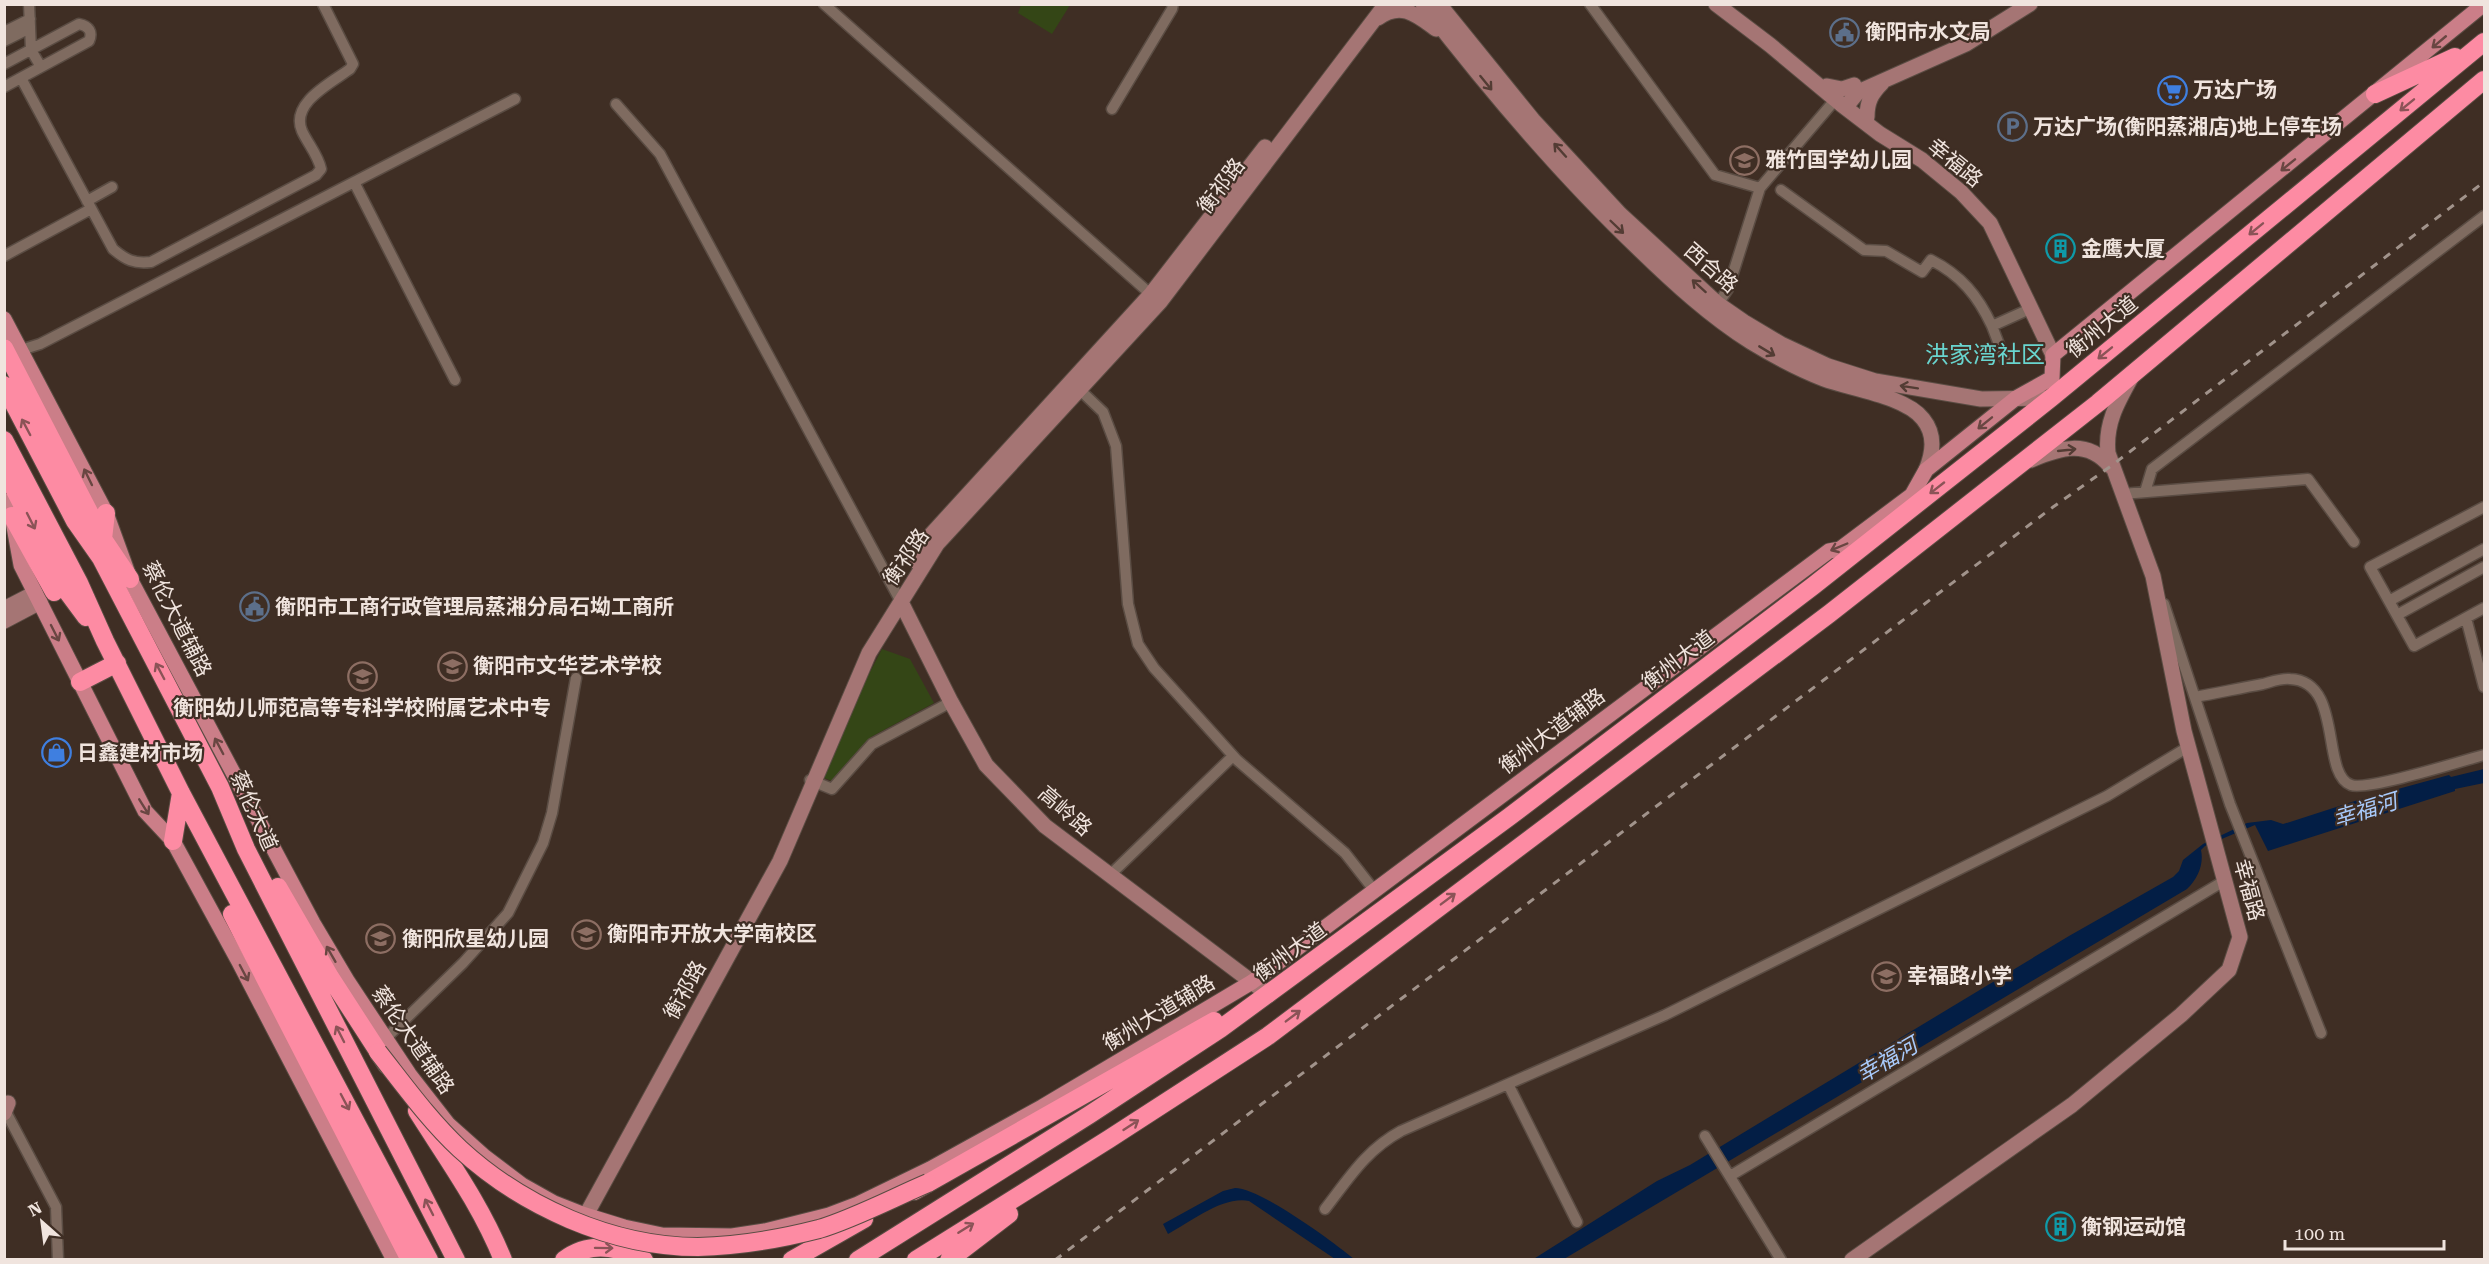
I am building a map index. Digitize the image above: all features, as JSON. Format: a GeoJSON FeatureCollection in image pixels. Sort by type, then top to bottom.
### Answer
{"type":"FeatureCollection","features":[{"type":"Feature","properties":{"kind":"highway"},"geometry":{"type":"LineString","coordinates":[[2375,94],[2483,42]]}},
{"type":"Feature","properties":{"kind":"highway","name":"衡州大道"},"geometry":{"type":"LineString","coordinates":[[858,1260],[1098,1109],[1269,995],[1509,818],[1813,586],[1911,502],[2051,398],[2483,42]]}},
{"type":"Feature","properties":{"kind":"highway"},"geometry":{"type":"LineString","coordinates":[[916,1260],[1109,1139],[1268,1035],[1829,614],[2134,373],[2484,80]]}},
{"type":"Feature","properties":{"kind":"highway"},"geometry":{"type":"LineString","coordinates":[[11,352],[70,459],[103,539],[130,579]]}},
{"type":"Feature","properties":{"kind":"highway"},"geometry":{"type":"LineString","coordinates":[[2051,398],[2052,378]]}},
{"type":"Feature","properties":{"kind":"highway","name":"蔡伦大道"},"geometry":{"type":"LineString","coordinates":[[4,385],[75,521],[100,558],[220,787],[246,849],[456,1260]]}},
{"type":"Feature","properties":{"kind":"highway"},"geometry":{"type":"LineString","coordinates":[[4,440],[79,583],[180,793],[429,1260]]}},
{"type":"Feature","properties":{"kind":"highway"},"geometry":{"type":"LineString","coordinates":[[4,469],[66,590],[105,641]]}},
{"type":"Feature","properties":{"kind":"highway"},"geometry":{"type":"LineString","coordinates":[[8,509],[56,596],[105,641]]}},
{"type":"Feature","properties":{"kind":"highway"},"geometry":{"type":"LineString","coordinates":[[100,558],[106,513]]}},
{"type":"Feature","properties":{"kind":"highway"},"geometry":{"type":"LineString","coordinates":[[80,682],[117,663]]}},
{"type":"Feature","properties":{"kind":"highway"},"geometry":{"type":"LineString","coordinates":[[220,787],[330,977],[382,1045],[431,1119],[483,1169],[521,1195],[555,1212],[601,1230],[639,1240],[698,1247],[741,1245],[822,1228],[928,1183]]}},
{"type":"Feature","properties":{"kind":"highway"},"geometry":{"type":"LineString","coordinates":[[173,841],[180,793]]}},
{"type":"Feature","properties":{"kind":"highway"},"geometry":{"type":"LineString","coordinates":[[180,793],[245,942],[410,1260]]}},
{"type":"Feature","properties":{"kind":"highway"},"geometry":{"type":"LineString","coordinates":[[792,1260],[1194,1031],[1269,995]]}},
{"type":"Feature","properties":{"kind":"highway"},"geometry":{"type":"LineString","coordinates":[[382,1045],[468,1188],[490,1228],[503,1260]]}},
{"type":"Feature","properties":{"kind":"highway"},"geometry":{"type":"LineString","coordinates":[[949,1260],[1109,1139]]}},
{"type":"Feature","properties":{"kind":"highway"},"geometry":{"type":"LineString","coordinates":[[342,1160],[349,1141]]}},
{"type":"Feature","properties":{"kind":"highway"},"geometry":{"type":"LineString","coordinates":[[353,1181],[375,1191]]}},
{"type":"Feature","properties":{"kind":"highway"},"geometry":{"type":"LineString","coordinates":[[564,1260],[572,1254],[589,1248],[608,1247],[627,1251],[653,1248]]}},
{"type":"Feature","properties":{"kind":"main road"},"geometry":{"type":"LineString","coordinates":[[2052,378],[2053,356],[2484,4]]}},
{"type":"Feature","properties":{"kind":"main road"},"geometry":{"type":"LineString","coordinates":[[4,319],[11,352]]}},
{"type":"Feature","properties":{"kind":"main road","name":"衡州大道辅路"},"geometry":{"type":"LineString","coordinates":[[584,1214],[624,1227],[653,1248],[765,1231],[819,1218],[858,1204],[930,1169],[1042,1107],[1252,982],[1830,551],[1840,549],[1911,502],[1926,470],[2016,398],[2052,378]]}},
{"type":"Feature","properties":{"kind":"main road","name":"蔡伦大道辅路"},"geometry":{"type":"LineString","coordinates":[[70,459],[106,513],[130,579],[313,924],[382,1045],[448,1124],[485,1157],[522,1185],[584,1214]]}},
{"type":"Feature","properties":{"kind":"main road"},"geometry":{"type":"LineString","coordinates":[[8,509],[21,566],[145,811],[173,841],[394,1260]]}},
{"type":"Feature","properties":{"kind":"street"},"geometry":{"type":"LineString","coordinates":[[29,4],[31,50],[41,67]]}},
{"type":"Feature","properties":{"kind":"street"},"geometry":{"type":"LineString","coordinates":[[21,78],[113,249],[126,260],[140,264],[151,262],[316,175],[321,169],[302,131],[299,116],[301,108],[350,69],[353,64],[323,4]]}},
{"type":"Feature","properties":{"kind":"street"},"geometry":{"type":"LineString","coordinates":[[824,4],[1155,298]]}},
{"type":"Feature","properties":{"kind":"street"},"geometry":{"type":"LineString","coordinates":[[1112,108],[1173,4]]}},
{"type":"Feature","properties":{"kind":"street","name":"衡祁路"},"geometry":{"type":"LineString","coordinates":[[584,1214],[780,861],[812,780],[869,653],[929,537],[1155,298],[1375,4]]}},
{"type":"Feature","properties":{"kind":"street","name":"衡祁路"},"geometry":{"type":"LineString","coordinates":[[899,598],[937,544],[1079,389],[1155,298],[1386,4]]}},
{"type":"Feature","properties":{"kind":"street","name":"西合路"},"geometry":{"type":"LineString","coordinates":[[1423,4],[1522,127],[1563,172],[1635,245],[1710,314],[1774,356],[1824,379],[1899,403],[1913,409],[1923,418],[1930,430],[1933,442],[1932,454],[1926,470]]}},
{"type":"Feature","properties":{"kind":"street","name":"西合路"},"geometry":{"type":"LineString","coordinates":[[1439,4],[1474,50],[1574,165],[1620,214],[1718,304],[1781,344],[1828,366],[1875,381],[1981,399],[2051,398]]}},
{"type":"Feature","properties":{"kind":"street"},"geometry":{"type":"LineString","coordinates":[[1590,4],[1715,175],[1760,188]]}},
{"type":"Feature","properties":{"kind":"street","name":"幸福路"},"geometry":{"type":"LineString","coordinates":[[1716,4],[1880,134],[1922,160],[1990,219],[2053,356]]}},
{"type":"Feature","properties":{"kind":"street","name":"幸福路"},"geometry":{"type":"LineString","coordinates":[[1725,4],[1827,86],[1842,102],[1926,157],[1965,188],[1990,219],[2050,335],[2059,341],[2071,341]]}},
{"type":"Feature","properties":{"kind":"street"},"geometry":{"type":"LineString","coordinates":[[1827,86],[1842,89],[1854,85],[1963,39],[2017,4]]}},
{"type":"Feature","properties":{"kind":"street"},"geometry":{"type":"LineString","coordinates":[[1842,102],[1858,92],[1966,44],[2030,4]]}},
{"type":"Feature","properties":{"kind":"street"},"geometry":{"type":"LineString","coordinates":[[1374,21],[1389,10],[1398,9],[1426,22],[1452,41]]}},
{"type":"Feature","properties":{"kind":"street"},"geometry":{"type":"LineString","coordinates":[[4,32],[30,24]]}},
{"type":"Feature","properties":{"kind":"street"},"geometry":{"type":"LineString","coordinates":[[4,41],[30,24]]}},
{"type":"Feature","properties":{"kind":"street"},"geometry":{"type":"LineString","coordinates":[[4,64],[79,24],[85,25],[90,30],[91,36],[88,41],[4,87]]}},
{"type":"Feature","properties":{"kind":"street"},"geometry":{"type":"LineString","coordinates":[[1868,117],[1867,105],[1872,93],[1886,79]]}},
{"type":"Feature","properties":{"kind":"street"},"geometry":{"type":"LineString","coordinates":[[1718,304],[1728,289],[1760,188],[1842,102],[1854,85]]}},
{"type":"Feature","properties":{"kind":"street"},"geometry":{"type":"LineString","coordinates":[[11,352],[40,344],[515,99]]}},
{"type":"Feature","properties":{"kind":"street"},"geometry":{"type":"LineString","coordinates":[[616,104],[660,154],[899,598]]}},
{"type":"Feature","properties":{"kind":"street"},"geometry":{"type":"LineString","coordinates":[[354,182],[455,380]]}},
{"type":"Feature","properties":{"kind":"street"},"geometry":{"type":"LineString","coordinates":[[4,256],[89,205],[112,187]]}},
{"type":"Feature","properties":{"kind":"street"},"geometry":{"type":"LineString","coordinates":[[1781,190],[1864,250],[1886,251],[1922,272],[1931,260],[1944,267],[1969,287],[1981,303],[2005,360]]}},
{"type":"Feature","properties":{"kind":"street"},"geometry":{"type":"LineString","coordinates":[[2145,492],[2152,469],[2484,216]]}},
{"type":"Feature","properties":{"kind":"street"},"geometry":{"type":"LineString","coordinates":[[1992,326],[2032,308]]}},
{"type":"Feature","properties":{"kind":"street","name":"幸福路"},"geometry":{"type":"LineString","coordinates":[[1852,1260],[2072,1105],[2181,1015],[2229,970],[2240,937],[2188,747],[2153,576],[2111,466],[2107,444],[2110,421],[2134,373]]}},
{"type":"Feature","properties":{"kind":"street"},"geometry":{"type":"LineString","coordinates":[[1079,389],[1103,412],[1116,446],[1128,604],[1138,644],[1154,668],[1233,756],[1345,853],[1374,890]]}},
{"type":"Feature","properties":{"kind":"street"},"geometry":{"type":"LineString","coordinates":[[2020,464],[2047,453],[2070,448],[2092,451],[2101,455],[2111,466]]}},
{"type":"Feature","properties":{"kind":"street"},"geometry":{"type":"LineString","coordinates":[[2122,494],[2308,479],[2354,543]]}},
{"type":"Feature","properties":{"kind":"street"},"geometry":{"type":"LineString","coordinates":[[2484,507],[2370,567],[2414,646],[2484,608]]}},
{"type":"Feature","properties":{"kind":"street"},"geometry":{"type":"LineString","coordinates":[[2389,601],[2484,549]]}},
{"type":"Feature","properties":{"kind":"street"},"geometry":{"type":"LineString","coordinates":[[2397,615],[2484,567]]}},
{"type":"Feature","properties":{"kind":"street"},"geometry":{"type":"LineString","coordinates":[[2153,576],[2230,804],[2321,1033]]}},
{"type":"Feature","properties":{"kind":"street"},"geometry":{"type":"LineString","coordinates":[[4,609],[37,598]]}},
{"type":"Feature","properties":{"kind":"street"},"geometry":{"type":"LineString","coordinates":[[4,621],[37,598]]}},
{"type":"Feature","properties":{"kind":"street","name":"高岭路"},"geometry":{"type":"LineString","coordinates":[[899,598],[951,702],[986,765],[1045,826],[1269,995]]}},
{"type":"Feature","properties":{"kind":"street"},"geometry":{"type":"LineString","coordinates":[[2466,618],[2484,687]]}},
{"type":"Feature","properties":{"kind":"street"},"geometry":{"type":"LineString","coordinates":[[382,1045],[463,963],[508,913],[543,843],[552,813],[576,678]]}},
{"type":"Feature","properties":{"kind":"street"},"geometry":{"type":"LineString","coordinates":[[2195,697],[2289,678],[2304,681],[2316,690],[2323,707],[2339,770],[2344,780],[2352,786],[2380,783],[2484,755]]}},
{"type":"Feature","properties":{"kind":"street"},"geometry":{"type":"LineString","coordinates":[[812,780],[832,789],[872,744],[951,702]]}},
{"type":"Feature","properties":{"kind":"street"},"geometry":{"type":"LineString","coordinates":[[1325,1209],[1361,1161],[1381,1142],[1401,1131],[1676,1010],[2107,795],[2188,747]]}},
{"type":"Feature","properties":{"kind":"street"},"geometry":{"type":"LineString","coordinates":[[1110,874],[1233,756]]}},
{"type":"Feature","properties":{"kind":"street"},"geometry":{"type":"LineString","coordinates":[[1728,1173],[2224,881]]}},
{"type":"Feature","properties":{"kind":"street"},"geometry":{"type":"LineString","coordinates":[[1508,1084],[1577,1222]]}},
{"type":"Feature","properties":{"kind":"street"},"geometry":{"type":"LineString","coordinates":[[5,1106],[56,1208],[58,1260]]}},
{"type":"Feature","properties":{"kind":"street"},"geometry":{"type":"LineString","coordinates":[[1707,1139],[1781,1260]]}},
{"type":"Feature","properties":{"kind":"green space"},"geometry":{"type":"Polygon","coordinates":[[[1021,4],[1070,5],[1052,34],[1018,13],[1021,4]]]}},
{"type":"Feature","properties":{"kind":"green space"},"geometry":{"type":"Polygon","coordinates":[[[882,649],[910,659],[934,703],[871,737],[832,781],[819,776],[843,724],[882,649]]]}},
{"type":"Feature","properties":{"kind":"water","name":"幸福河"},"geometry":{"type":"Polygon","coordinates":[[[2484,769],[2484,783],[2455,789],[2455,791],[2268,851],[2255,825],[2205,846],[2201,850],[2202,861],[2199,871],[2187,889],[1564,1259],[1532,1260],[1657,1181],[1690,1165],[2069,936],[2173,877],[2179,871],[2183,860],[2203,844],[2247,823],[2271,820],[2283,824],[2449,775],[2451,777],[2484,769]]]}},
{"type":"Feature","properties":{"kind":"water"},"geometry":{"type":"Polygon","coordinates":[[[1235,1188],[1246,1190],[1278,1206],[1354,1259],[1335,1259],[1249,1201],[1239,1200],[1218,1206],[1168,1234],[1163,1224],[1223,1191],[1235,1188]]]}},
{"type":"Feature","properties":{"kind":"railway"},"geometry":{"type":"LineString","coordinates":[[1055,1260],[2053,507],[2111,466],[2484,182]]}},
{"type":"Feature","properties":{"kind":"place","name":"衡阳市水文局"},"geometry":{"type":"Point","coordinates":[1844,32]}},
{"type":"Feature","properties":{"kind":"place","name":"万达广场"},"geometry":{"type":"Point","coordinates":[2172,90]}},
{"type":"Feature","properties":{"kind":"place","name":"万达广场(衡阳蒸湘店)地上停车场"},"geometry":{"type":"Point","coordinates":[2012,127]}},
{"type":"Feature","properties":{"kind":"place","name":"雅竹国学幼儿园"},"geometry":{"type":"Point","coordinates":[1744,160]}},
{"type":"Feature","properties":{"kind":"place","name":"金鹰大厦"},"geometry":{"type":"Point","coordinates":[2060,249]}},
{"type":"Feature","properties":{"kind":"place","name":"衡阳市工商行政管理局蒸湘分局石坳工商所"},"geometry":{"type":"Point","coordinates":[254,607]}},
{"type":"Feature","properties":{"kind":"place","name":"衡阳市文华艺术学校"},"geometry":{"type":"Point","coordinates":[452,666]}},
{"type":"Feature","properties":{"kind":"place","name":"衡阳幼儿师范高等专科学校附属艺术中专"},"geometry":{"type":"Point","coordinates":[362,677]}},
{"type":"Feature","properties":{"kind":"place","name":"日鑫建材市场"},"geometry":{"type":"Point","coordinates":[56,753]}},
{"type":"Feature","properties":{"kind":"place","name":"衡阳市开放大学南校区"},"geometry":{"type":"Point","coordinates":[586,934]}},
{"type":"Feature","properties":{"kind":"place","name":"衡阳欣星幼儿园"},"geometry":{"type":"Point","coordinates":[381,939]}},
{"type":"Feature","properties":{"kind":"place","name":"幸福路小学"},"geometry":{"type":"Point","coordinates":[1886,976]}},
{"type":"Feature","properties":{"kind":"place","name":"衡钢运动馆"},"geometry":{"type":"Point","coordinates":[2060,1227]}},
{"type":"Feature","properties":{"kind":"district","name":"洪家湾社区"},"geometry":{"type":"Point","coordinates":[1985,355]}}]}
